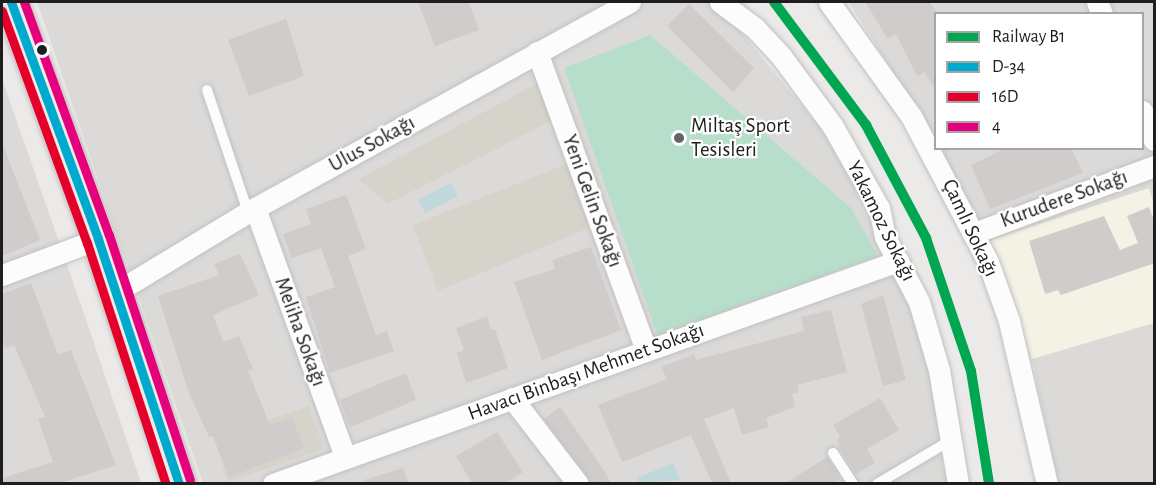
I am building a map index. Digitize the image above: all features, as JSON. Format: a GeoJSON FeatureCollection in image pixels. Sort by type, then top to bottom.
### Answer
{"type":"FeatureCollection","features":[{"type":"Feature","properties":{"kind":"main road"},"geometry":{"type":"LineString","coordinates":[[11,2],[98,239],[178,483]]}},
{"type":"Feature","properties":{"kind":"street","name":"Ulus Sokağı"},"geometry":{"type":"LineString","coordinates":[[116,292],[252,210],[630,2]]}},
{"type":"Feature","properties":{"kind":"street","name":"Yakamoz Sokağı"},"geometry":{"type":"LineString","coordinates":[[720,2],[770,41],[832,125],[879,208],[885,237],[920,307],[943,386],[958,483]]}},
{"type":"Feature","properties":{"kind":"street","name":"Çamlı Sokağı"},"geometry":{"type":"LineString","coordinates":[[829,2],[911,116],[974,233],[1009,321],[1047,483]]}},
{"type":"Feature","properties":{"kind":"street","name":"Yeni Gelin Sokağı"},"geometry":{"type":"LineString","coordinates":[[537,52],[646,350]]}},
{"type":"Feature","properties":{"kind":"street"},"geometry":{"type":"LineString","coordinates":[[1144,113],[1155,140]]}},
{"type":"Feature","properties":{"kind":"street","name":"Kurudere Sokağı"},"geometry":{"type":"LineString","coordinates":[[974,233],[1155,166]]}},
{"type":"Feature","properties":{"kind":"street","name":"Meliha Sokağı"},"geometry":{"type":"LineString","coordinates":[[252,210],[345,457]]}},
{"type":"Feature","properties":{"kind":"street"},"geometry":{"type":"LineString","coordinates":[[2,275],[98,239]]}},
{"type":"Feature","properties":{"kind":"street","name":"Havacı Binbaşı Mehmet Sokağı"},"geometry":{"type":"LineString","coordinates":[[273,483],[306,478],[345,457],[898,261]]}},
{"type":"Feature","properties":{"kind":"street"},"geometry":{"type":"LineString","coordinates":[[512,398],[578,483]]}},
{"type":"Feature","properties":{"kind":"lane"},"geometry":{"type":"LineString","coordinates":[[207,90],[252,210]]}},
{"type":"Feature","properties":{"kind":"lane"},"geometry":{"type":"LineString","coordinates":[[877,483],[953,439]]}},
{"type":"Feature","properties":{"kind":"lane"},"geometry":{"type":"LineString","coordinates":[[833,453],[853,483]]}},
{"type":"Feature","properties":{"kind":"shaded area"},"geometry":{"type":"Polygon","coordinates":[[[37,2],[716,2],[840,152],[910,297],[939,408],[943,470],[951,468],[952,483],[203,483],[37,2]]]}},
{"type":"Feature","properties":{"kind":"shaded area"},"geometry":{"type":"Polygon","coordinates":[[[849,2],[1154,2],[1154,483],[1058,483],[1032,359],[988,241],[942,150],[1144,150],[1144,12],[934,12],[934,138],[849,2]]]}},
{"type":"Feature","properties":{"kind":"shaded area"},"geometry":{"type":"Polygon","coordinates":[[[2,79],[79,299],[141,483],[2,483],[2,79]]]}},
{"type":"Feature","properties":{"kind":"shaded area"},"geometry":{"type":"Polygon","coordinates":[[[540,82],[555,119],[388,204],[359,179],[540,82]]]}},
{"type":"Feature","properties":{"kind":"shaded area"},"geometry":{"type":"Polygon","coordinates":[[[567,164],[591,227],[438,291],[413,225],[567,164]]]}},
{"type":"Feature","properties":{"kind":"shaded area"},"geometry":{"type":"Polygon","coordinates":[[[1149,188],[1154,205],[1154,323],[1032,359],[989,241],[1149,188]]]}},
{"type":"Feature","properties":{"kind":"shaded area"},"geometry":{"type":"Polygon","coordinates":[[[309,406],[324,449],[228,482],[214,438],[309,406]]]}},
{"type":"Feature","properties":{"kind":"green space","name":"Miltaş Sport Tesisleri"},"geometry":{"type":"Polygon","coordinates":[[[650,35],[851,208],[878,256],[658,336],[564,68],[650,35]]]}},
{"type":"Feature","properties":{"kind":"water"},"geometry":{"type":"Polygon","coordinates":[[[451,183],[458,196],[425,213],[418,200],[451,183]]]}},
{"type":"Feature","properties":{"kind":"water"},"geometry":{"type":"Polygon","coordinates":[[[673,463],[680,480],[639,483],[637,478],[673,463]]]}},
{"type":"Feature","properties":{"kind":"building"},"geometry":{"type":"Polygon","coordinates":[[[418,2],[469,2],[479,30],[435,46],[418,2]]]}},
{"type":"Feature","properties":{"kind":"building"},"geometry":{"type":"Polygon","coordinates":[[[865,2],[930,2],[936,11],[934,12],[934,88],[925,72],[917,76],[896,34],[888,39],[865,2]]]}},
{"type":"Feature","properties":{"kind":"building"},"geometry":{"type":"Polygon","coordinates":[[[689,4],[754,68],[733,92],[667,26],[689,4]]]}},
{"type":"Feature","properties":{"kind":"building"},"geometry":{"type":"Polygon","coordinates":[[[286,19],[304,76],[249,96],[228,40],[286,19]]]}},
{"type":"Feature","properties":{"kind":"building"},"geometry":{"type":"Polygon","coordinates":[[[2,143],[40,240],[2,256],[2,143]]]}},
{"type":"Feature","properties":{"kind":"building"},"geometry":{"type":"Polygon","coordinates":[[[1002,150],[1072,150],[1083,173],[990,209],[971,165],[1002,150]]]}},
{"type":"Feature","properties":{"kind":"building"},"geometry":{"type":"Polygon","coordinates":[[[346,195],[366,249],[348,256],[376,335],[387,331],[394,351],[330,373],[306,297],[335,287],[321,248],[292,258],[283,234],[311,224],[306,209],[346,195]]]}},
{"type":"Feature","properties":{"kind":"building"},"geometry":{"type":"Polygon","coordinates":[[[1149,207],[1155,223],[1155,263],[1061,295],[1058,290],[1045,294],[1029,241],[1104,216],[1120,250],[1138,243],[1127,216],[1149,207]]]}},
{"type":"Feature","properties":{"kind":"building"},"geometry":{"type":"Polygon","coordinates":[[[591,247],[621,330],[542,360],[514,282],[555,269],[552,260],[591,247]]]}},
{"type":"Feature","properties":{"kind":"building"},"geometry":{"type":"Polygon","coordinates":[[[240,254],[259,295],[213,315],[223,342],[239,336],[253,369],[248,371],[270,425],[292,417],[304,448],[229,477],[213,436],[209,437],[189,393],[158,296],[219,275],[214,264],[240,254]]]}},
{"type":"Feature","properties":{"kind":"building"},"geometry":{"type":"Polygon","coordinates":[[[31,283],[58,355],[71,350],[116,465],[60,483],[2,483],[2,478],[53,462],[38,419],[45,417],[14,345],[5,348],[2,338],[2,294],[31,283]]]}},
{"type":"Feature","properties":{"kind":"building"},"geometry":{"type":"Polygon","coordinates":[[[883,295],[906,380],[883,386],[861,304],[883,295]]]}},
{"type":"Feature","properties":{"kind":"building"},"geometry":{"type":"Polygon","coordinates":[[[831,310],[847,372],[797,385],[799,392],[792,394],[795,407],[766,418],[769,427],[742,435],[734,408],[704,419],[731,483],[712,483],[691,435],[622,462],[598,405],[667,379],[661,367],[694,354],[696,360],[804,331],[801,317],[831,310]]]}},
{"type":"Feature","properties":{"kind":"building"},"geometry":{"type":"Polygon","coordinates":[[[487,316],[491,330],[495,329],[508,368],[466,383],[457,353],[464,350],[456,328],[487,316]]]}},
{"type":"Feature","properties":{"kind":"building"},"geometry":{"type":"Polygon","coordinates":[[[406,373],[416,400],[350,427],[340,400],[406,373]]]}},
{"type":"Feature","properties":{"kind":"building"},"geometry":{"type":"Polygon","coordinates":[[[880,398],[899,430],[867,449],[875,463],[856,474],[840,449],[837,440],[840,437],[833,425],[880,398]]]}},
{"type":"Feature","properties":{"kind":"building"},"geometry":{"type":"Polygon","coordinates":[[[560,407],[611,483],[591,483],[544,419],[560,407]]]}},
{"type":"Feature","properties":{"kind":"building"},"geometry":{"type":"Polygon","coordinates":[[[497,432],[523,472],[506,483],[472,483],[456,456],[497,432]]]}},
{"type":"Feature","properties":{"kind":"building"},"geometry":{"type":"Polygon","coordinates":[[[827,457],[841,479],[835,483],[786,483],[827,457]]]}},
{"type":"Feature","properties":{"kind":"building"},"geometry":{"type":"Polygon","coordinates":[[[403,468],[409,483],[364,483],[364,480],[403,468]]]}},
{"type":"Feature","properties":{"kind":"rail line","name":"B1"},"geometry":{"type":"LineString","coordinates":[[774,2],[866,125],[926,238],[971,371],[989,484]]}},
{"type":"Feature","properties":{"kind":"transit line","name":"D-34"},"geometry":{"type":"LineString","coordinates":[[11,2],[98,239],[179,484]]}},
{"type":"Feature","properties":{"kind":"transit line","name":"4"},"geometry":{"type":"LineString","coordinates":[[24,2],[109,235],[190,480]]}},
{"type":"Feature","properties":{"kind":"transit line","name":"16D"},"geometry":{"type":"LineString","coordinates":[[2,11],[87,243],[166,484]]}},
{"type":"Feature","properties":{"kind":"place","name":"Miltaş Sport Tesisleri"},"geometry":{"type":"Point","coordinates":[679,138]}}]}
